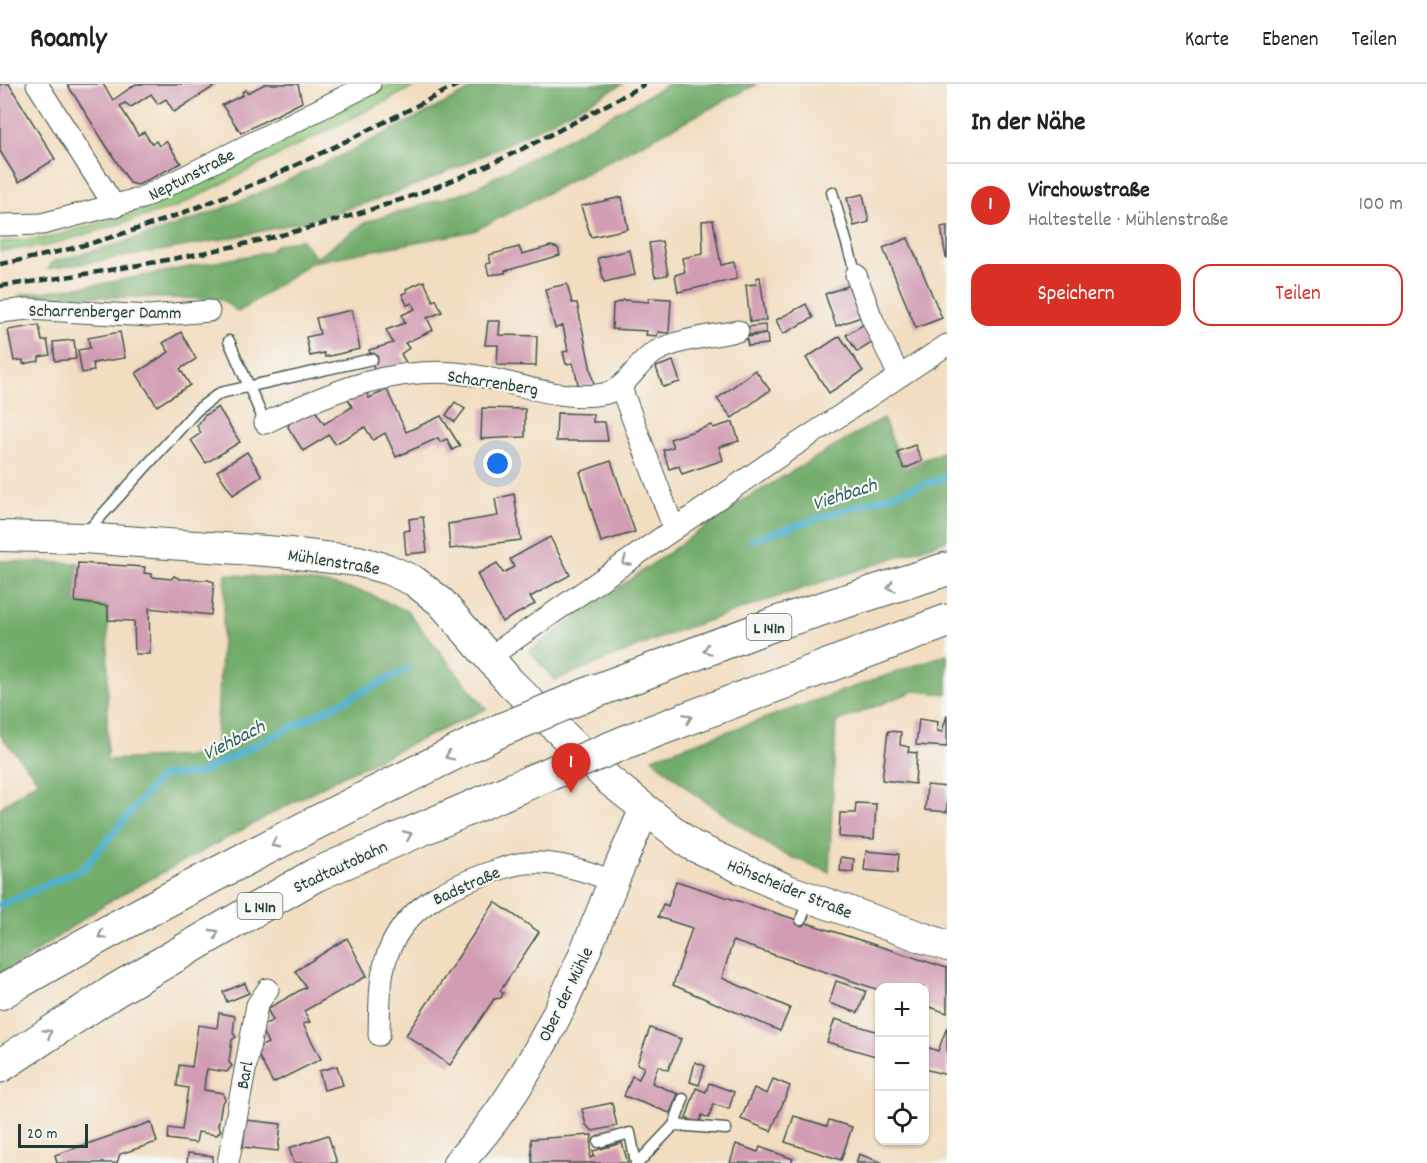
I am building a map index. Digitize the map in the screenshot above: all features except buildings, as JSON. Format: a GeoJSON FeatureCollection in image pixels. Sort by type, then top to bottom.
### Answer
{"type":"FeatureCollection","features":[{"type":"Feature","properties":{"kind":"highway","name":"L 141n"},"geometry":{"type":"LineString","coordinates":[[0,993],[63,956],[307,827],[501,730],[593,692],[777,623],[947,569]]}},
{"type":"Feature","properties":{"kind":"highway","name":"Stadtautobahn"},"geometry":{"type":"LineString","coordinates":[[0,1066],[116,990],[315,875],[633,739],[947,621]]}},
{"type":"Feature","properties":{"kind":"street"},"geometry":{"type":"LineString","coordinates":[[37,84],[115,207]]}},
{"type":"Feature","properties":{"kind":"street","name":"Neptunstraße"},"geometry":{"type":"LineString","coordinates":[[0,225],[42,224],[115,207],[142,198],[370,84]]}},
{"type":"Feature","properties":{"kind":"street"},"geometry":{"type":"LineString","coordinates":[[856,274],[871,316],[899,376]]}},
{"type":"Feature","properties":{"kind":"street","name":"Scharrenberger Damm"},"geometry":{"type":"LineString","coordinates":[[0,312],[28,309],[149,316],[210,311]]}},
{"type":"Feature","properties":{"kind":"street"},"geometry":{"type":"LineString","coordinates":[[674,529],[621,388],[639,364],[656,352],[738,331]]}},
{"type":"Feature","properties":{"kind":"street"},"geometry":{"type":"LineString","coordinates":[[488,658],[947,345]]}},
{"type":"Feature","properties":{"kind":"street","name":"Scharrenberg"},"geometry":{"type":"LineString","coordinates":[[265,423],[346,386],[415,373],[473,375],[533,388],[584,395],[604,394],[621,388]]}},
{"type":"Feature","properties":{"kind":"street","name":"Mühlenstraße"},"geometry":{"type":"LineString","coordinates":[[0,536],[81,538],[280,552],[372,564],[414,581],[429,592],[488,658],[610,781],[644,810]]}},
{"type":"Feature","properties":{"kind":"street","name":"Ober der Mühle"},"geometry":{"type":"LineString","coordinates":[[458,1163],[488,1132],[527,1071],[569,991],[624,863],[644,810]]}},
{"type":"Feature","properties":{"kind":"street","name":"Höhscheider Straße"},"geometry":{"type":"LineString","coordinates":[[644,810],[692,846],[805,909],[947,946]]}},
{"type":"Feature","properties":{"kind":"street","name":"Badstraße"},"geometry":{"type":"LineString","coordinates":[[379,1035],[381,989],[392,944],[405,924],[436,895],[462,882],[525,863],[579,868],[614,882]]}},
{"type":"Feature","properties":{"kind":"street","name":"Barl"},"geometry":{"type":"LineString","coordinates":[[228,1163],[257,1005],[268,989]]}},
{"type":"Feature","properties":{"kind":"lane"},"geometry":{"type":"LineString","coordinates":[[832,192],[856,274]]}},
{"type":"Feature","properties":{"kind":"lane"},"geometry":{"type":"LineString","coordinates":[[229,341],[265,423]]}},
{"type":"Feature","properties":{"kind":"lane"},"geometry":{"type":"LineString","coordinates":[[81,538],[196,410],[220,393],[372,359]]}},
{"type":"Feature","properties":{"kind":"lane"},"geometry":{"type":"LineString","coordinates":[[637,1163],[674,1125],[683,1099]]}},
{"type":"Feature","properties":{"kind":"lane"},"geometry":{"type":"LineString","coordinates":[[674,1125],[726,1129]]}},
{"type":"Feature","properties":{"kind":"lane"},"geometry":{"type":"LineString","coordinates":[[599,1142],[630,1133],[637,1163]]}},
{"type":"Feature","properties":{"kind":"green space"},"geometry":{"type":"Polygon","coordinates":[[[392,84],[419,84],[176,207],[46,246],[0,251],[0,242],[49,238],[140,211],[392,84]]]}},
{"type":"Feature","properties":{"kind":"green space"},"geometry":{"type":"Polygon","coordinates":[[[482,84],[623,84],[449,171],[348,209],[220,240],[48,269],[52,262],[157,232],[252,196],[351,150],[482,84]]]}},
{"type":"Feature","properties":{"kind":"green space"},"geometry":{"type":"Polygon","coordinates":[[[669,84],[757,84],[474,231],[312,262],[238,312],[221,299],[18,295],[100,284],[268,252],[276,245],[301,239],[316,258],[366,222],[469,191],[669,84]]]}},
{"type":"Feature","properties":{"kind":"green space"},"geometry":{"type":"Polygon","coordinates":[[[883,418],[904,468],[947,450],[947,540],[677,631],[555,680],[529,651],[742,501],[883,418]]]}},
{"type":"Feature","properties":{"kind":"green space"},"geometry":{"type":"Polygon","coordinates":[[[0,561],[78,563],[75,602],[108,606],[107,760],[215,755],[226,574],[323,583],[367,593],[407,611],[486,709],[340,777],[106,903],[0,977],[0,808],[38,780],[0,735],[0,561]]]}},
{"type":"Feature","properties":{"kind":"green space"},"geometry":{"type":"Polygon","coordinates":[[[947,654],[947,694],[914,691],[836,722],[829,872],[779,852],[693,793],[652,758],[947,654]]]}},
{"type":"Feature","properties":{"kind":"waterway","name":"Viehbach"},"geometry":{"type":"LineString","coordinates":[[751,540],[947,477]]}},
{"type":"Feature","properties":{"kind":"waterway","name":"Viehbach"},"geometry":{"type":"LineString","coordinates":[[0,905],[84,868],[161,776],[198,774],[408,669]]}},
{"type":"Feature","properties":{"kind":"railway"},"geometry":{"type":"LineString","coordinates":[[0,264],[61,251],[121,234],[236,192],[348,140],[459,84]]}},
{"type":"Feature","properties":{"kind":"railway"},"geometry":{"type":"LineString","coordinates":[[0,286],[165,260],[328,223],[433,188],[488,165],[645,84]]}},
{"type":"Feature","properties":{"kind":"place","name":"Virchowstraße"},"geometry":{"type":"Point","coordinates":[571,793]}}]}
